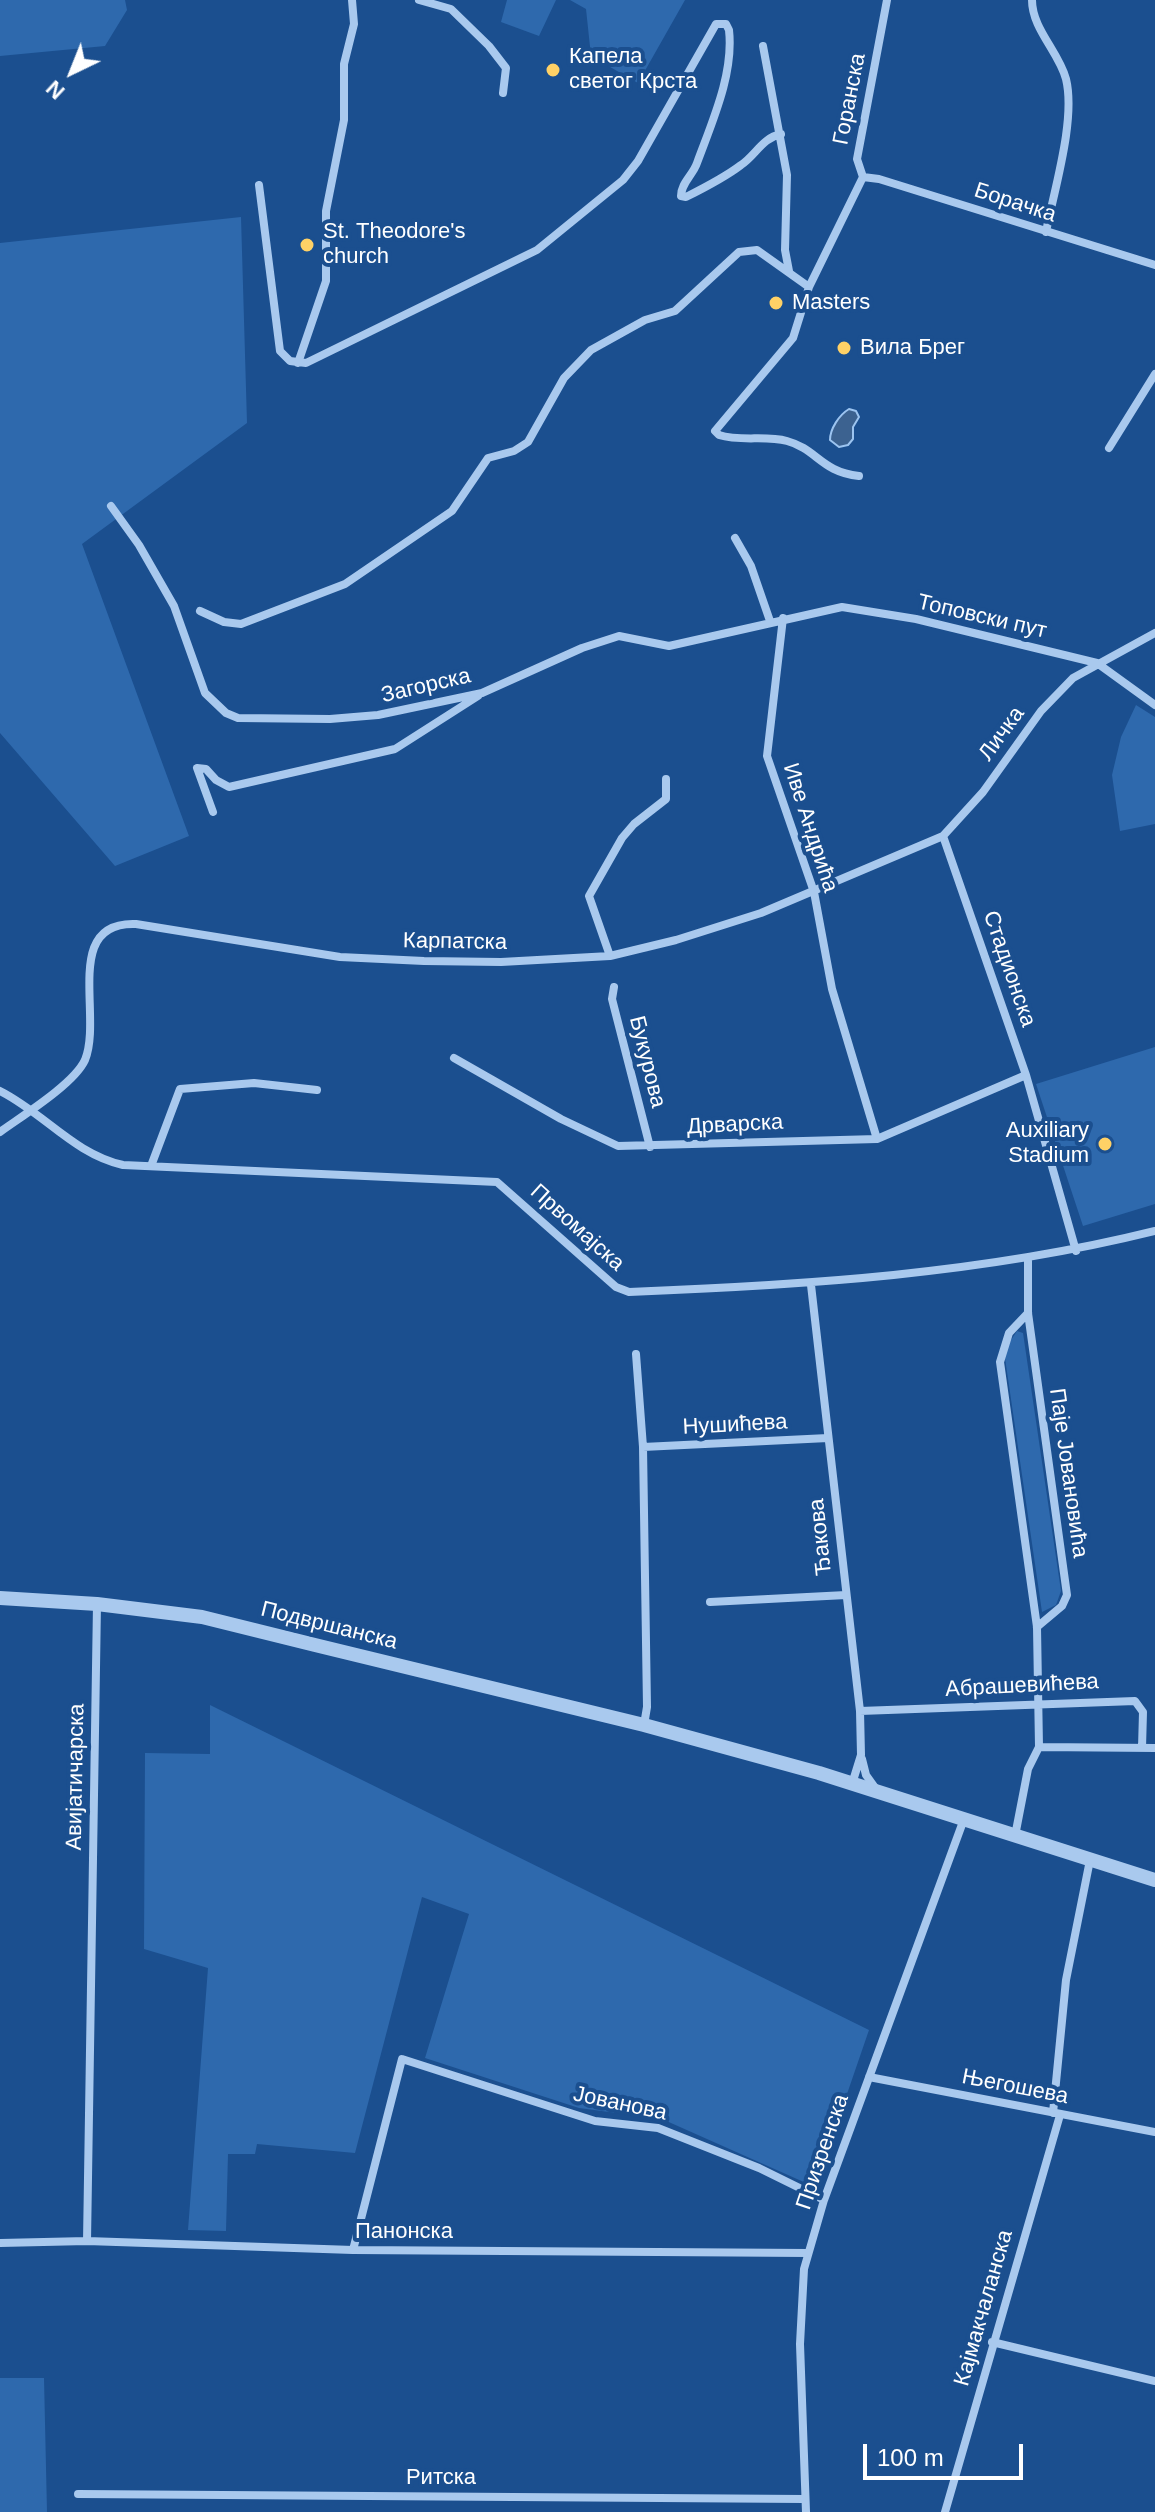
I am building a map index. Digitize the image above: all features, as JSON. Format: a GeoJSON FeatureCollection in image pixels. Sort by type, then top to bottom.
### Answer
{"type":"FeatureCollection","features":[{"type":"Feature","properties":{"kind":"street"},"geometry":{"type":"LineString","coordinates":[[298,363],[326,281],[326,211],[344,120],[344,64],[354,24],[352,0]]}},
{"type":"Feature","properties":{"kind":"street"},"geometry":{"type":"LineString","coordinates":[[419,0],[451,9],[489,46],[506,68],[503,93]]}},
{"type":"Feature","properties":{"kind":"street","name":"Горанска"},"geometry":{"type":"LineString","coordinates":[[859,476],[835,472],[790,441],[736,439],[715,433],[784,351],[805,305],[809,287],[863,177],[857,159],[887,0]]}},
{"type":"Feature","properties":{"kind":"street"},"geometry":{"type":"LineString","coordinates":[[1032,0],[1037,19],[1062,66],[1068,93],[1046,232]]}},
{"type":"Feature","properties":{"kind":"street"},"geometry":{"type":"LineString","coordinates":[[259,185],[280,351],[284,358],[298,363],[313,361],[550,242],[629,172],[708,33],[721,22],[726,24],[730,40],[724,86],[697,164],[680,193],[683,197],[742,165],[768,139],[781,134]]}},
{"type":"Feature","properties":{"kind":"street"},"geometry":{"type":"LineString","coordinates":[[763,46],[787,175],[785,250],[789,271]]}},
{"type":"Feature","properties":{"kind":"street","name":"Борачка"},"geometry":{"type":"LineString","coordinates":[[863,177],[879,179],[1155,265]]}},
{"type":"Feature","properties":{"kind":"street"},"geometry":{"type":"LineString","coordinates":[[200,611],[224,622],[241,624],[345,584],[452,511],[488,458],[514,451],[528,442],[564,378],[591,350],[645,320],[675,311],[745,249],[757,250],[809,287]]}},
{"type":"Feature","properties":{"kind":"street"},"geometry":{"type":"LineString","coordinates":[[1109,448],[1155,374]]}},
{"type":"Feature","properties":{"kind":"street","name":"Загорска"},"geometry":{"type":"LineString","coordinates":[[111,506],[139,545],[174,606],[205,693],[226,713],[249,720],[353,718],[482,693],[582,648],[619,636],[669,646],[783,618],[858,608]]}},
{"type":"Feature","properties":{"kind":"street"},"geometry":{"type":"LineString","coordinates":[[735,538],[751,566],[770,621]]}},
{"type":"Feature","properties":{"kind":"street","name":"Топовски пут"},"geometry":{"type":"LineString","coordinates":[[858,608],[1097,663]]}},
{"type":"Feature","properties":{"kind":"street","name":"Иве Андрића"},"geometry":{"type":"LineString","coordinates":[[783,618],[767,756],[814,892],[832,989],[877,1139]]}},
{"type":"Feature","properties":{"kind":"street","name":"Личка"},"geometry":{"type":"LineString","coordinates":[[943,836],[983,792],[1041,711],[1081,671],[1155,633]]}},
{"type":"Feature","properties":{"kind":"street"},"geometry":{"type":"LineString","coordinates":[[1097,663],[1155,705]]}},
{"type":"Feature","properties":{"kind":"street"},"geometry":{"type":"LineString","coordinates":[[213,812],[197,768],[206,769],[229,787],[328,767],[395,749],[482,693]]}},
{"type":"Feature","properties":{"kind":"street"},"geometry":{"type":"LineString","coordinates":[[610,956],[589,896],[622,838],[634,824],[666,799],[666,779]]}},
{"type":"Feature","properties":{"kind":"street"},"geometry":{"type":"LineString","coordinates":[[814,892],[943,836]]}},
{"type":"Feature","properties":{"kind":"street","name":"Стадионска"},"geometry":{"type":"LineString","coordinates":[[943,836],[1026,1075],[1076,1251]]}},
{"type":"Feature","properties":{"kind":"street","name":"Карпатска"},"geometry":{"type":"LineString","coordinates":[[33,1108],[72,1076],[85,1059],[91,963],[96,942],[104,930],[124,923],[340,957],[501,962],[610,956],[727,925],[814,892]]}},
{"type":"Feature","properties":{"kind":"street","name":"Букурова"},"geometry":{"type":"LineString","coordinates":[[614,987],[612,999],[650,1147]]}},
{"type":"Feature","properties":{"kind":"street","name":"Дрварска"},"geometry":{"type":"LineString","coordinates":[[454,1058],[608,1144],[650,1147],[877,1139],[1026,1075]]}},
{"type":"Feature","properties":{"kind":"street"},"geometry":{"type":"LineString","coordinates":[[151,1166],[180,1089],[254,1083],[317,1090]]}},
{"type":"Feature","properties":{"kind":"street","name":"Првомајска"},"geometry":{"type":"LineString","coordinates":[[0,1091],[33,1108],[94,1157],[123,1165],[497,1182],[623,1291],[811,1285],[1028,1259],[1076,1251],[1155,1231]]}},
{"type":"Feature","properties":{"kind":"street"},"geometry":{"type":"LineString","coordinates":[[0,1132],[33,1108]]}},
{"type":"Feature","properties":{"kind":"street","name":"Паје Јовановића"},"geometry":{"type":"LineString","coordinates":[[1028,1259],[1028,1313],[1067,1595],[1062,1606],[1037,1627]]}},
{"type":"Feature","properties":{"kind":"street","name":"Ђакова"},"geometry":{"type":"LineString","coordinates":[[811,1285],[860,1711],[861,1755],[852,1784]]}},
{"type":"Feature","properties":{"kind":"street"},"geometry":{"type":"LineString","coordinates":[[1014,1837],[1028,1769],[1039,1747],[1037,1627],[1000,1362],[1009,1333],[1028,1313]]}},
{"type":"Feature","properties":{"kind":"street"},"geometry":{"type":"LineString","coordinates":[[636,1354],[643,1447],[647,1707],[644,1725]]}},
{"type":"Feature","properties":{"kind":"street","name":"Нушићева"},"geometry":{"type":"LineString","coordinates":[[643,1447],[828,1438]]}},
{"type":"Feature","properties":{"kind":"street"},"geometry":{"type":"LineString","coordinates":[[710,1602],[846,1595]]}},
{"type":"Feature","properties":{"kind":"street","name":"Подвршанска"},"geometry":{"type":"LineString","coordinates":[[0,1598],[97,1604],[202,1617],[644,1725],[852,1784],[1155,1880]]}},
{"type":"Feature","properties":{"kind":"street","name":"Авијатичарска"},"geometry":{"type":"LineString","coordinates":[[87,2241],[97,1604]]}},
{"type":"Feature","properties":{"kind":"street","name":"Абрашевићева"},"geometry":{"type":"LineString","coordinates":[[860,1711],[1135,1701],[1143,1712],[1142,1748]]}},
{"type":"Feature","properties":{"kind":"street"},"geometry":{"type":"LineString","coordinates":[[1039,1747],[1155,1748]]}},
{"type":"Feature","properties":{"kind":"street"},"geometry":{"type":"LineString","coordinates":[[861,1755],[869,1781],[883,1794]]}},
{"type":"Feature","properties":{"kind":"street","name":"Призренска"},"geometry":{"type":"LineString","coordinates":[[806,2512],[800,2315],[808,2253],[824,2200],[964,1819]]}},
{"type":"Feature","properties":{"kind":"street","name":"Кајмакчаланска"},"geometry":{"type":"LineString","coordinates":[[945,2512],[1056,2114],[1068,1969],[1090,1860]]}},
{"type":"Feature","properties":{"kind":"street","name":"Јованова"},"geometry":{"type":"LineString","coordinates":[[353,2250],[402,2059],[595,2121],[658,2128],[759,2168],[824,2200]]}},
{"type":"Feature","properties":{"kind":"street","name":"Његошева"},"geometry":{"type":"LineString","coordinates":[[869,2077],[1155,2132]]}},
{"type":"Feature","properties":{"kind":"street","name":"Панонска"},"geometry":{"type":"LineString","coordinates":[[0,2243],[87,2241],[353,2250],[808,2253]]}},
{"type":"Feature","properties":{"kind":"street"},"geometry":{"type":"LineString","coordinates":[[992,2342],[1155,2381]]}},
{"type":"Feature","properties":{"kind":"street","name":"Ритска"},"geometry":{"type":"LineString","coordinates":[[78,2494],[804,2499]]}},
{"type":"Feature","properties":{"kind":"shaded area"},"geometry":{"type":"Polygon","coordinates":[[[0,0],[125,0],[127,10],[105,46],[0,56],[0,0]]]}},
{"type":"Feature","properties":{"kind":"shaded area"},"geometry":{"type":"Polygon","coordinates":[[[507,0],[556,0],[539,36],[501,22],[507,0]]]}},
{"type":"Feature","properties":{"kind":"shaded area"},"geometry":{"type":"Polygon","coordinates":[[[570,0],[685,0],[638,83],[591,56],[586,9],[570,0]]]}},
{"type":"Feature","properties":{"kind":"shaded area"},"geometry":{"type":"Polygon","coordinates":[[[241,217],[247,423],[82,544],[189,836],[115,866],[0,733],[0,243],[241,217]]]}},
{"type":"Feature","properties":{"kind":"shaded area"},"geometry":{"type":"Polygon","coordinates":[[[849,409],[856,411],[859,417],[853,427],[853,439],[848,445],[839,447],[830,440],[832,431],[849,409]]]}},
{"type":"Feature","properties":{"kind":"shaded area"},"geometry":{"type":"Polygon","coordinates":[[[1136,705],[1155,717],[1155,824],[1120,831],[1112,775],[1121,737],[1136,705]]]}},
{"type":"Feature","properties":{"kind":"shaded area","name":"Auxiliary Stadium"},"geometry":{"type":"Polygon","coordinates":[[[1155,1047],[1155,1204],[1083,1226],[1036,1084],[1155,1047]]]}},
{"type":"Feature","properties":{"kind":"shaded area"},"geometry":{"type":"Polygon","coordinates":[[[1017,1331],[1023,1333],[1061,1591],[1056,1605],[1042,1612],[1005,1358],[1007,1346],[1017,1331]]]}},
{"type":"Feature","properties":{"kind":"shaded area"},"geometry":{"type":"Polygon","coordinates":[[[210,1705],[869,2030],[815,2187],[662,2119],[579,2108],[425,2058],[469,1914],[422,1897],[355,2153],[257,2144],[255,2154],[228,2154],[226,2231],[188,2230],[208,1968],[144,1949],[145,1753],[210,1754],[210,1705]]]}},
{"type":"Feature","properties":{"kind":"shaded area"},"geometry":{"type":"Polygon","coordinates":[[[0,2378],[44,2378],[47,2512],[0,2512],[0,2378]]]}},
{"type":"Feature","properties":{"kind":"place","name":"Капела светог Крста"},"geometry":{"type":"Point","coordinates":[553,70]}},
{"type":"Feature","properties":{"kind":"place","name":"St. Theodore's church"},"geometry":{"type":"Point","coordinates":[307,245]}},
{"type":"Feature","properties":{"kind":"place","name":"Masters"},"geometry":{"type":"Point","coordinates":[776,303]}},
{"type":"Feature","properties":{"kind":"place","name":"Вила Брег"},"geometry":{"type":"Point","coordinates":[844,348]}},
{"type":"Feature","properties":{"kind":"place","name":"Auxiliary Stadium"},"geometry":{"type":"Point","coordinates":[1105,1144]}}]}
